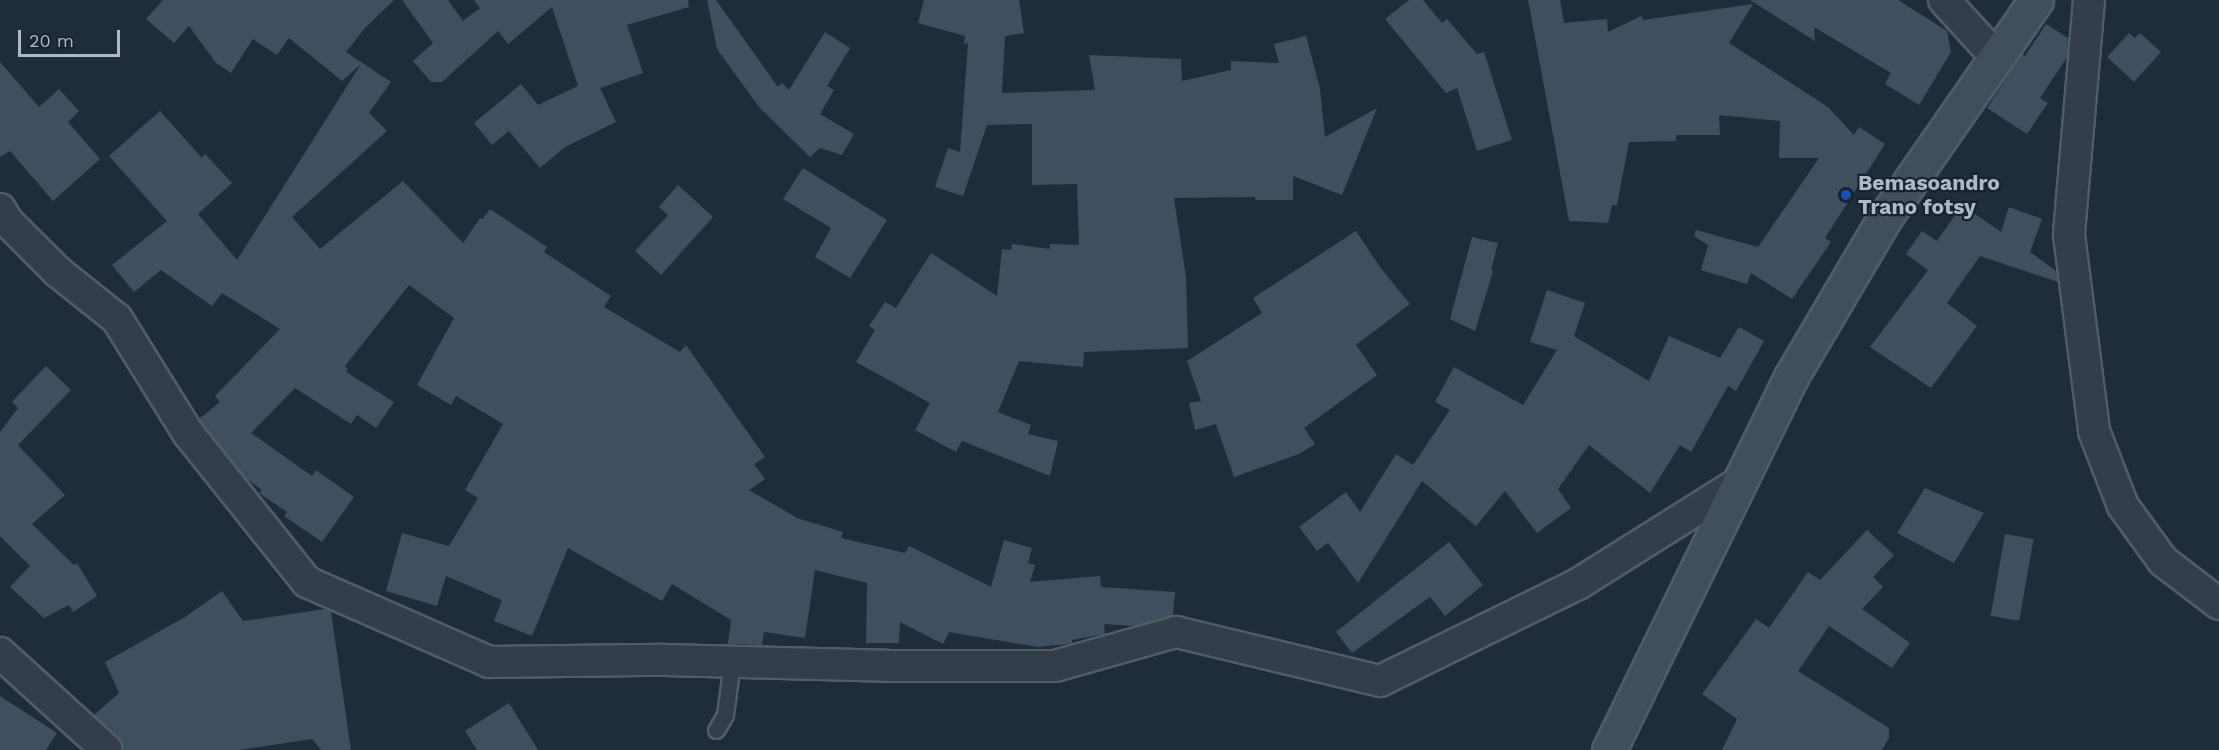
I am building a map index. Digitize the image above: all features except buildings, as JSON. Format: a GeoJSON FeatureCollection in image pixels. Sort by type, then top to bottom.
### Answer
{"type":"FeatureCollection","features":[{"type":"Feature","properties":{"kind":"street"},"geometry":{"type":"LineString","coordinates":[[1944,0],[1996,57]]}},
{"type":"Feature","properties":{"kind":"street"},"geometry":{"type":"LineString","coordinates":[[1609,750],[1791,377],[1886,216],[2036,0]]}},
{"type":"Feature","properties":{"kind":"street"},"geometry":{"type":"LineString","coordinates":[[2089,0],[2069,235],[2094,431],[2123,506],[2156,552],[2163,561],[2219,604]]}},
{"type":"Feature","properties":{"kind":"street"},"geometry":{"type":"LineString","coordinates":[[0,209],[7,220],[58,272],[117,319],[188,434],[307,582],[489,662],[1055,666],[1176,632],[1380,681],[1578,584],[1737,484]]}},
{"type":"Feature","properties":{"kind":"street"},"geometry":{"type":"LineString","coordinates":[[0,653],[107,750]]}},
{"type":"Feature","properties":{"kind":"lane"},"geometry":{"type":"LineString","coordinates":[[716,730],[725,715],[732,662]]}},
{"type":"Feature","properties":{"kind":"place","name":"Bemasoandro Trano fotsy"},"geometry":{"type":"Point","coordinates":[1846,195]}}]}
